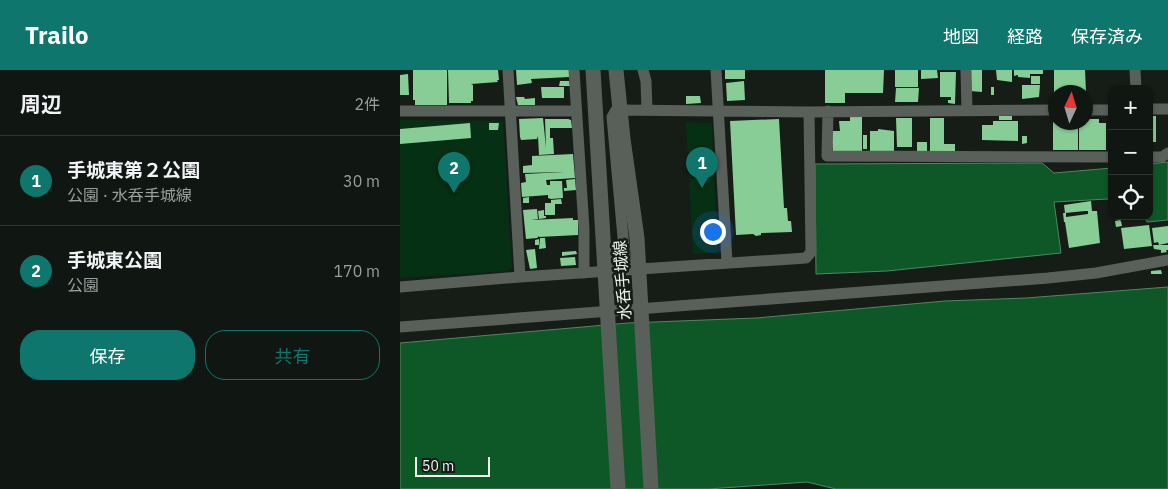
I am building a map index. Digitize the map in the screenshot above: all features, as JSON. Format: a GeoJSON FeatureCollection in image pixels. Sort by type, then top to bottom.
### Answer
{"type":"FeatureCollection","features":[{"type":"Feature","properties":{"kind":"main road","name":"水呑手城線"},"geometry":{"type":"LineString","coordinates":[[593,70],[618,489]]}},
{"type":"Feature","properties":{"kind":"main road","name":"水呑手城線"},"geometry":{"type":"LineString","coordinates":[[616,70],[637,238],[651,489]]}},
{"type":"Feature","properties":{"kind":"street"},"geometry":{"type":"LineString","coordinates":[[508,70],[520,277]]}},
{"type":"Feature","properties":{"kind":"street"},"geometry":{"type":"LineString","coordinates":[[574,70],[584,229],[584,273]]}},
{"type":"Feature","properties":{"kind":"street"},"geometry":{"type":"LineString","coordinates":[[643,70],[646,81],[647,110]]}},
{"type":"Feature","properties":{"kind":"street"},"geometry":{"type":"LineString","coordinates":[[716,70],[727,262]]}},
{"type":"Feature","properties":{"kind":"street"},"geometry":{"type":"LineString","coordinates":[[966,70],[968,110]]}},
{"type":"Feature","properties":{"kind":"street"},"geometry":{"type":"LineString","coordinates":[[1135,70],[1136,85]]}},
{"type":"Feature","properties":{"kind":"street"},"geometry":{"type":"LineString","coordinates":[[1153,110],[1168,109]]}},
{"type":"Feature","properties":{"kind":"street"},"geometry":{"type":"LineString","coordinates":[[626,270],[612,117],[616,110],[809,112],[1048,110]]}},
{"type":"Feature","properties":{"kind":"street"},"geometry":{"type":"LineString","coordinates":[[1093,110],[1108,110]]}},
{"type":"Feature","properties":{"kind":"street"},"geometry":{"type":"LineString","coordinates":[[400,111],[576,112]]}},
{"type":"Feature","properties":{"kind":"street"},"geometry":{"type":"LineString","coordinates":[[400,287],[727,262],[806,258],[811,252],[809,112]]}},
{"type":"Feature","properties":{"kind":"street"},"geometry":{"type":"LineString","coordinates":[[828,112],[827,156],[1108,157]]}},
{"type":"Feature","properties":{"kind":"street"},"geometry":{"type":"LineString","coordinates":[[1153,157],[1162,157],[1168,153]]}},
{"type":"Feature","properties":{"kind":"street"},"geometry":{"type":"LineString","coordinates":[[400,327],[1048,278],[1096,273],[1168,260]]}},
{"type":"Feature","properties":{"kind":"shaded area"},"geometry":{"type":"Polygon","coordinates":[[[400,120],[503,121],[512,268],[507,271],[400,278],[400,120]]]}},
{"type":"Feature","properties":{"kind":"shaded area"},"geometry":{"type":"Polygon","coordinates":[[[686,122],[712,123],[717,252],[693,254],[686,122]]]}},
{"type":"Feature","properties":{"kind":"shaded area"},"geometry":{"type":"Polygon","coordinates":[[[1168,162],[1168,220],[1147,222],[1146,220],[1153,220],[1153,164],[1168,162]]]}},
{"type":"Feature","properties":{"kind":"shaded area"},"geometry":{"type":"Polygon","coordinates":[[[1042,163],[1054,173],[1108,168],[1108,200],[1054,202],[1061,253],[887,271],[816,274],[815,164],[1042,163]]]}},
{"type":"Feature","properties":{"kind":"shaded area"},"geometry":{"type":"Polygon","coordinates":[[[1168,287],[1168,489],[836,489],[807,482],[708,489],[400,489],[400,343],[628,323],[756,318],[945,301],[1026,298],[1168,287]]]}},
{"type":"Feature","properties":{"kind":"building"},"geometry":{"type":"Polygon","coordinates":[[[413,70],[447,70],[447,105],[415,105],[415,100],[413,100],[413,70]]]}},
{"type":"Feature","properties":{"kind":"building"},"geometry":{"type":"Polygon","coordinates":[[[448,70],[498,70],[499,80],[497,80],[498,82],[471,84],[473,85],[473,101],[471,103],[449,103],[448,70]]]}},
{"type":"Feature","properties":{"kind":"building"},"geometry":{"type":"Polygon","coordinates":[[[516,70],[569,70],[569,77],[531,79],[532,83],[517,85],[516,70]]]}},
{"type":"Feature","properties":{"kind":"building"},"geometry":{"type":"Polygon","coordinates":[[[725,70],[745,70],[745,79],[725,79],[725,70]]]}},
{"type":"Feature","properties":{"kind":"building"},"geometry":{"type":"Polygon","coordinates":[[[825,70],[884,70],[883,93],[845,93],[845,103],[825,103],[825,70]]]}},
{"type":"Feature","properties":{"kind":"building"},"geometry":{"type":"Polygon","coordinates":[[[895,70],[918,70],[918,87],[895,87],[895,70]]]}},
{"type":"Feature","properties":{"kind":"building"},"geometry":{"type":"Polygon","coordinates":[[[921,70],[937,70],[938,78],[921,79],[921,70]]]}},
{"type":"Feature","properties":{"kind":"building"},"geometry":{"type":"Polygon","coordinates":[[[971,70],[982,70],[982,92],[970,91],[971,70]]]}},
{"type":"Feature","properties":{"kind":"building"},"geometry":{"type":"Polygon","coordinates":[[[996,70],[1012,70],[1012,82],[997,80],[996,70]]]}},
{"type":"Feature","properties":{"kind":"building"},"geometry":{"type":"Polygon","coordinates":[[[1014,70],[1043,70],[1043,74],[1030,74],[1030,78],[1018,77],[1018,75],[1014,76],[1014,70]]]}},
{"type":"Feature","properties":{"kind":"building"},"geometry":{"type":"Polygon","coordinates":[[[1054,70],[1085,70],[1086,85],[1054,85],[1054,70]]]}},
{"type":"Feature","properties":{"kind":"building"},"geometry":{"type":"Polygon","coordinates":[[[940,72],[956,72],[955,104],[948,103],[951,97],[940,97],[940,72]]]}},
{"type":"Feature","properties":{"kind":"building"},"geometry":{"type":"Polygon","coordinates":[[[408,74],[409,95],[400,95],[400,75],[408,74]]]}},
{"type":"Feature","properties":{"kind":"building"},"geometry":{"type":"Polygon","coordinates":[[[1031,76],[1040,76],[1040,84],[1031,84],[1031,76]]]}},
{"type":"Feature","properties":{"kind":"building"},"geometry":{"type":"Polygon","coordinates":[[[560,81],[569,81],[570,86],[559,86],[560,81]]]}},
{"type":"Feature","properties":{"kind":"building"},"geometry":{"type":"Polygon","coordinates":[[[744,81],[745,100],[727,101],[726,83],[744,81]]]}},
{"type":"Feature","properties":{"kind":"building"},"geometry":{"type":"Polygon","coordinates":[[[1022,85],[1040,85],[1039,97],[1022,99],[1022,85]]]}},
{"type":"Feature","properties":{"kind":"building"},"geometry":{"type":"Polygon","coordinates":[[[541,87],[564,87],[564,98],[542,98],[541,87]]]}},
{"type":"Feature","properties":{"kind":"building"},"geometry":{"type":"Polygon","coordinates":[[[991,87],[994,87],[994,95],[991,95],[991,87]]]}},
{"type":"Feature","properties":{"kind":"building"},"geometry":{"type":"Polygon","coordinates":[[[896,88],[919,88],[918,102],[895,102],[896,88]]]}},
{"type":"Feature","properties":{"kind":"building"},"geometry":{"type":"Polygon","coordinates":[[[686,96],[700,96],[701,103],[686,104],[686,96]]]}},
{"type":"Feature","properties":{"kind":"building"},"geometry":{"type":"Polygon","coordinates":[[[516,97],[524,97],[525,99],[535,98],[535,105],[518,105],[516,97]]]}},
{"type":"Feature","properties":{"kind":"building"},"geometry":{"type":"Polygon","coordinates":[[[999,116],[1012,116],[1012,120],[999,120],[999,116]]]}},
{"type":"Feature","properties":{"kind":"building"},"geometry":{"type":"Polygon","coordinates":[[[1153,116],[1156,116],[1156,142],[1153,142],[1153,116]]]}},
{"type":"Feature","properties":{"kind":"building"},"geometry":{"type":"Polygon","coordinates":[[[850,117],[862,117],[862,152],[833,152],[831,131],[840,131],[839,121],[850,121],[850,117]]]}},
{"type":"Feature","properties":{"kind":"building"},"geometry":{"type":"Polygon","coordinates":[[[543,118],[546,148],[545,119],[571,120],[572,128],[550,128],[550,138],[553,138],[554,154],[539,155],[538,136],[537,139],[521,140],[520,137],[519,119],[543,118]]]}},
{"type":"Feature","properties":{"kind":"building"},"geometry":{"type":"Polygon","coordinates":[[[896,118],[912,118],[912,147],[897,147],[896,118]]]}},
{"type":"Feature","properties":{"kind":"building"},"geometry":{"type":"Polygon","coordinates":[[[930,118],[944,118],[944,144],[955,144],[955,151],[930,151],[930,118]]]}},
{"type":"Feature","properties":{"kind":"building"},"geometry":{"type":"Polygon","coordinates":[[[779,119],[784,208],[787,208],[788,221],[791,221],[792,232],[761,233],[761,235],[756,236],[753,234],[736,235],[730,121],[779,119]]]}},
{"type":"Feature","properties":{"kind":"building"},"geometry":{"type":"Polygon","coordinates":[[[1093,119],[1099,119],[1099,123],[1106,123],[1106,150],[1079,150],[1079,130],[1093,130],[1093,119]]]}},
{"type":"Feature","properties":{"kind":"building"},"geometry":{"type":"Polygon","coordinates":[[[993,121],[1018,121],[1018,141],[982,140],[982,125],[993,125],[993,121]]]}},
{"type":"Feature","properties":{"kind":"building"},"geometry":{"type":"Polygon","coordinates":[[[470,123],[471,138],[400,144],[400,129],[470,123]]]}},
{"type":"Feature","properties":{"kind":"building"},"geometry":{"type":"Polygon","coordinates":[[[489,123],[499,123],[498,130],[489,130],[489,123]]]}},
{"type":"Feature","properties":{"kind":"building"},"geometry":{"type":"Polygon","coordinates":[[[878,129],[894,131],[894,151],[870,152],[870,131],[878,131],[878,129]]]}},
{"type":"Feature","properties":{"kind":"building"},"geometry":{"type":"Polygon","coordinates":[[[1053,130],[1078,130],[1078,150],[1053,150],[1053,130]]]}},
{"type":"Feature","properties":{"kind":"building"},"geometry":{"type":"Polygon","coordinates":[[[863,135],[867,135],[867,149],[863,149],[863,135]]]}},
{"type":"Feature","properties":{"kind":"building"},"geometry":{"type":"Polygon","coordinates":[[[1022,136],[1027,136],[1027,143],[1022,144],[1022,136]]]}},
{"type":"Feature","properties":{"kind":"building"},"geometry":{"type":"Polygon","coordinates":[[[917,142],[927,142],[927,152],[917,151],[917,142]]]}},
{"type":"Feature","properties":{"kind":"building"},"geometry":{"type":"Polygon","coordinates":[[[573,154],[575,178],[546,180],[547,185],[550,185],[550,181],[562,181],[563,198],[551,199],[548,198],[548,195],[522,197],[521,183],[526,182],[525,174],[564,172],[523,173],[523,166],[532,165],[532,156],[573,154]]]}},
{"type":"Feature","properties":{"kind":"building"},"geometry":{"type":"Polygon","coordinates":[[[575,179],[576,190],[564,191],[564,188],[567,188],[566,180],[575,179]]]}},
{"type":"Feature","properties":{"kind":"building"},"geometry":{"type":"Polygon","coordinates":[[[529,197],[529,203],[523,203],[523,198],[529,197]]]}},
{"type":"Feature","properties":{"kind":"building"},"geometry":{"type":"Polygon","coordinates":[[[561,199],[562,204],[555,204],[555,215],[545,215],[545,203],[561,199]]]}},
{"type":"Feature","properties":{"kind":"building"},"geometry":{"type":"Polygon","coordinates":[[[1091,201],[1092,211],[1097,211],[1100,243],[1069,248],[1064,222],[1063,213],[1065,213],[1064,205],[1091,201]],[[1085,211],[1065,213],[1066,217],[1088,214],[1088,211],[1085,211]]]}},
{"type":"Feature","properties":{"kind":"building"},"geometry":{"type":"Polygon","coordinates":[[[537,209],[538,219],[531,220],[573,218],[573,220],[578,220],[578,235],[539,236],[526,239],[523,210],[537,209]]]}},
{"type":"Feature","properties":{"kind":"building"},"geometry":{"type":"Polygon","coordinates":[[[544,210],[546,218],[539,219],[538,211],[544,210]]]}},
{"type":"Feature","properties":{"kind":"building"},"geometry":{"type":"Polygon","coordinates":[[[1120,220],[1122,226],[1116,227],[1115,221],[1120,220]]]}},
{"type":"Feature","properties":{"kind":"building"},"geometry":{"type":"Polygon","coordinates":[[[1149,225],[1152,246],[1124,249],[1121,228],[1149,225]]]}},
{"type":"Feature","properties":{"kind":"building"},"geometry":{"type":"Polygon","coordinates":[[[1168,226],[1168,243],[1159,245],[1158,242],[1154,243],[1152,228],[1168,226]]]}},
{"type":"Feature","properties":{"kind":"building"},"geometry":{"type":"Polygon","coordinates":[[[540,238],[545,238],[546,248],[539,249],[540,238]]]}},
{"type":"Feature","properties":{"kind":"building"},"geometry":{"type":"Polygon","coordinates":[[[539,239],[539,245],[535,245],[535,240],[539,239]]]}},
{"type":"Feature","properties":{"kind":"building"},"geometry":{"type":"Polygon","coordinates":[[[1153,245],[1168,245],[1168,250],[1161,253],[1161,250],[1154,249],[1153,245]]]}},
{"type":"Feature","properties":{"kind":"building"},"geometry":{"type":"Polygon","coordinates":[[[535,249],[537,268],[530,269],[526,250],[535,249]]]}},
{"type":"Feature","properties":{"kind":"building"},"geometry":{"type":"Polygon","coordinates":[[[576,251],[577,254],[562,256],[562,252],[576,251]]]}},
{"type":"Feature","properties":{"kind":"building"},"geometry":{"type":"Polygon","coordinates":[[[575,257],[576,265],[561,266],[560,258],[575,257]]]}},
{"type":"Feature","properties":{"kind":"building"},"geometry":{"type":"Polygon","coordinates":[[[1161,270],[1162,274],[1151,274],[1151,271],[1161,270]]]}},
{"type":"Feature","properties":{"kind":"place","name":"手城東第２公園"},"geometry":{"type":"Point","coordinates":[702,188]}},
{"type":"Feature","properties":{"kind":"place","name":"手城東公園"},"geometry":{"type":"Point","coordinates":[454,193]}}]}
